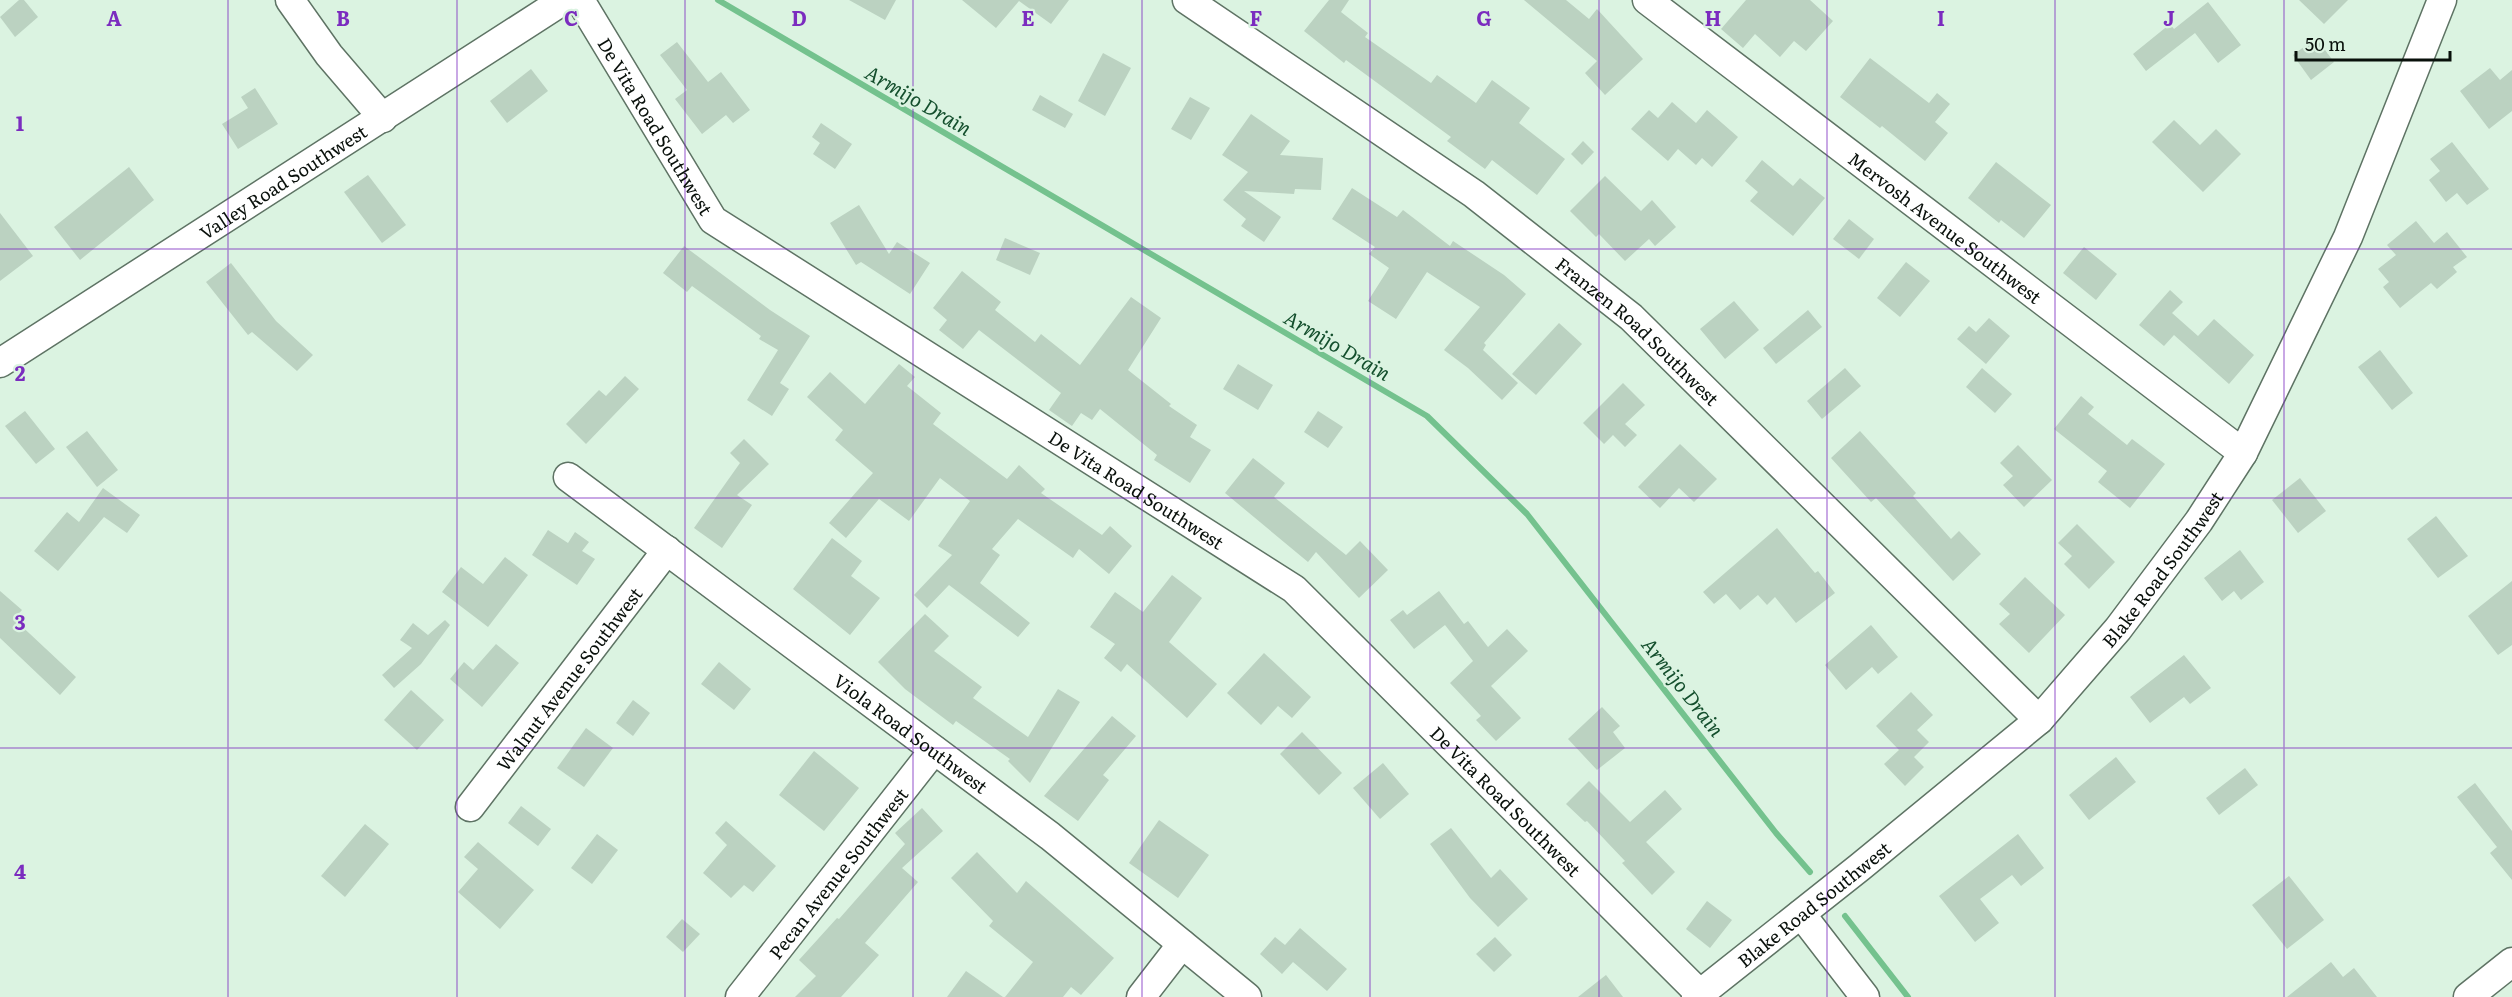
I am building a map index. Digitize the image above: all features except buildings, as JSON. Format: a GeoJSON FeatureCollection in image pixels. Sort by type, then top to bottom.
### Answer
{"type":"FeatureCollection","features":[{"type":"Feature","properties":{"kind":"street"},"geometry":{"type":"LineString","coordinates":[[290,0],[329,55],[383,118]]}},
{"type":"Feature","properties":{"kind":"street","name":"Valley Road Southwest"},"geometry":{"type":"LineString","coordinates":[[0,363],[564,0]]}},
{"type":"Feature","properties":{"kind":"street","name":"De Vita Road Southwest"},"geometry":{"type":"LineString","coordinates":[[580,0],[713,220],[1294,588],[1698,995]]}},
{"type":"Feature","properties":{"kind":"street","name":"Franzen Road Southwest"},"geometry":{"type":"LineString","coordinates":[[1187,0],[1473,194],[1631,317],[2039,720]]}},
{"type":"Feature","properties":{"kind":"street","name":"Mervosh Avenue Southwest"},"geometry":{"type":"LineString","coordinates":[[1647,0],[2243,453]]}},
{"type":"Feature","properties":{"kind":"street","name":"Blake Road Southwest"},"geometry":{"type":"LineString","coordinates":[[1698,995],[1801,915],[2039,720],[2125,620],[2199,521],[2243,453],[2348,237],[2442,0]]}},
{"type":"Feature","properties":{"kind":"street","name":"Viola Road Southwest"},"geometry":{"type":"LineString","coordinates":[[568,477],[1050,836],[1247,997]]}},
{"type":"Feature","properties":{"kind":"street","name":"Walnut Avenue Southwest"},"geometry":{"type":"LineString","coordinates":[[470,807],[667,550]]}},
{"type":"Feature","properties":{"kind":"street","name":"Pecan Avenue Southwest"},"geometry":{"type":"LineString","coordinates":[[740,997],[934,750]]}},
{"type":"Feature","properties":{"kind":"street"},"geometry":{"type":"LineString","coordinates":[[1801,915],[1865,997]]}},
{"type":"Feature","properties":{"kind":"street"},"geometry":{"type":"LineString","coordinates":[[1141,997],[1182,944]]}},
{"type":"Feature","properties":{"kind":"street"},"geometry":{"type":"LineString","coordinates":[[2468,997],[2512,962]]}},
{"type":"Feature","properties":{"kind":"waterway","name":"Armijo Drain"},"geometry":{"type":"LineString","coordinates":[[718,0],[1427,416],[1527,514],[1776,833],[1810,872]]}},
{"type":"Feature","properties":{"kind":"waterway","name":"Armijo Drain"},"geometry":{"type":"LineString","coordinates":[[1845,916],[1908,997]]}}]}
